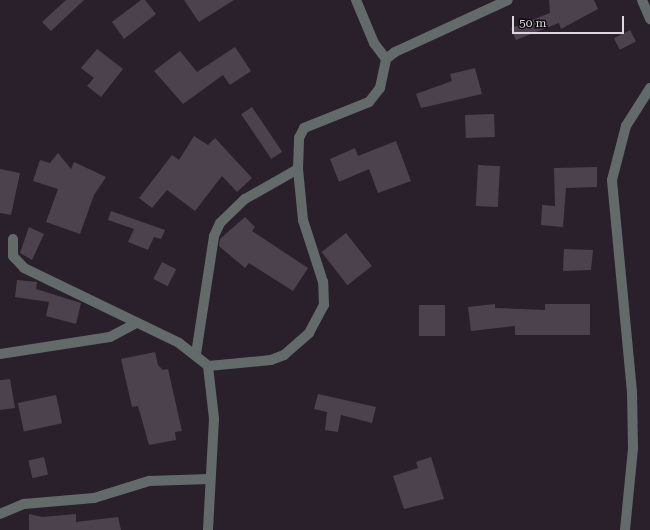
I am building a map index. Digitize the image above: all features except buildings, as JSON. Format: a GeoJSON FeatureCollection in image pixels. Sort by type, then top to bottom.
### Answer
{"type":"FeatureCollection","features":[{"type":"Feature","properties":{"kind":"street"},"geometry":{"type":"LineString","coordinates":[[356,0],[374,43],[386,59]]}},
{"type":"Feature","properties":{"kind":"street"},"geometry":{"type":"LineString","coordinates":[[642,0],[650,19]]}},
{"type":"Feature","properties":{"kind":"street"},"geometry":{"type":"LineString","coordinates":[[208,366],[271,360],[284,355],[299,344],[316,321],[325,294],[303,220],[298,169],[299,138],[304,128],[375,97],[386,59],[502,2]]}},
{"type":"Feature","properties":{"kind":"street"},"geometry":{"type":"LineString","coordinates":[[625,530],[633,448],[632,392],[612,186],[626,126],[650,88]]}},
{"type":"Feature","properties":{"kind":"street"},"geometry":{"type":"LineString","coordinates":[[196,354],[214,236],[220,223],[245,199],[298,169]]}},
{"type":"Feature","properties":{"kind":"street"},"geometry":{"type":"LineString","coordinates":[[13,239],[13,256],[24,268],[196,354],[208,366],[214,419],[208,530]]}},
{"type":"Feature","properties":{"kind":"street"},"geometry":{"type":"LineString","coordinates":[[0,354],[110,337],[134,324]]}},
{"type":"Feature","properties":{"kind":"street"},"geometry":{"type":"LineString","coordinates":[[0,514],[24,504],[94,498],[150,481],[210,479]]}}]}
